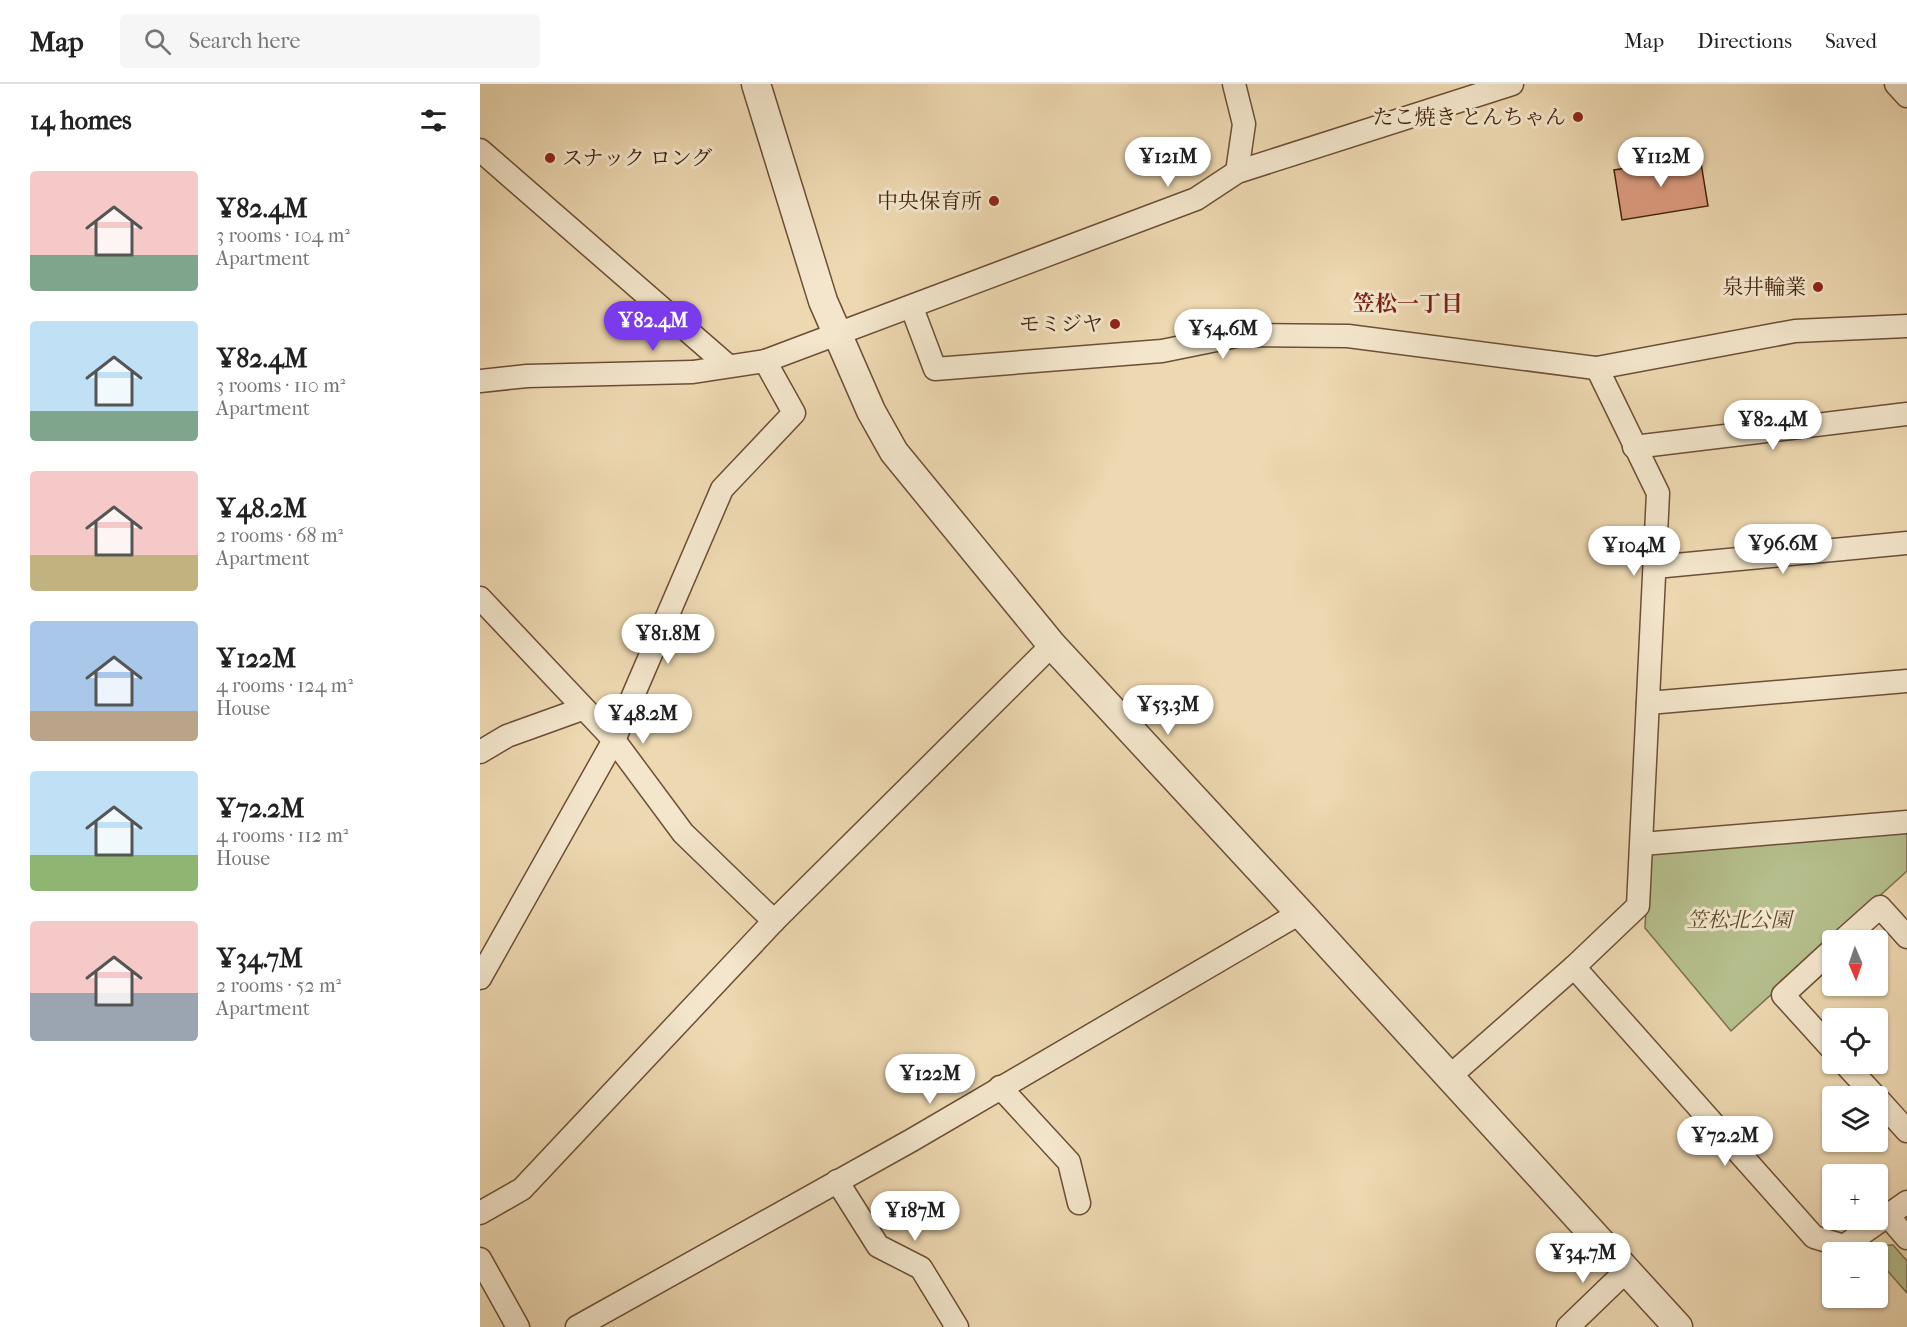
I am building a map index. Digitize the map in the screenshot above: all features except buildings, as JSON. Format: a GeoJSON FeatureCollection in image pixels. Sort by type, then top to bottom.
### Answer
{"type":"FeatureCollection","features":[{"type":"Feature","properties":{"kind":"street"},"geometry":{"type":"LineString","coordinates":[[756,84],[823,301],[871,411],[894,452],[1052,645],[1678,1327]]}},
{"type":"Feature","properties":{"kind":"street"},"geometry":{"type":"LineString","coordinates":[[1234,84],[1244,124],[1238,172]]}},
{"type":"Feature","properties":{"kind":"street"},"geometry":{"type":"LineString","coordinates":[[480,381],[527,376],[693,372],[765,361],[1196,200],[1238,172],[1512,84]]}},
{"type":"Feature","properties":{"kind":"street"},"geometry":{"type":"LineString","coordinates":[[1896,84],[1907,96]]}},
{"type":"Feature","properties":{"kind":"street"},"geometry":{"type":"LineString","coordinates":[[480,150],[727,365]]}},
{"type":"Feature","properties":{"kind":"street"},"geometry":{"type":"LineString","coordinates":[[912,308],[935,369],[1162,351],[1241,335],[1348,336],[1600,368],[1795,331],[1907,326]]}},
{"type":"Feature","properties":{"kind":"street"},"geometry":{"type":"LineString","coordinates":[[480,978],[614,740],[722,489],[794,413],[765,361]]}},
{"type":"Feature","properties":{"kind":"street"},"geometry":{"type":"LineString","coordinates":[[1449,1077],[1574,967],[1638,906],[1658,493],[1634,447],[1600,368]]}},
{"type":"Feature","properties":{"kind":"street"},"geometry":{"type":"LineString","coordinates":[[1634,447],[1907,414]]}},
{"type":"Feature","properties":{"kind":"street"},"geometry":{"type":"LineString","coordinates":[[1655,567],[1907,543]]}},
{"type":"Feature","properties":{"kind":"street"},"geometry":{"type":"LineString","coordinates":[[480,598],[582,709],[614,740],[683,833],[774,921]]}},
{"type":"Feature","properties":{"kind":"street"},"geometry":{"type":"LineString","coordinates":[[480,1213],[522,1189],[774,921],[1052,645]]}},
{"type":"Feature","properties":{"kind":"street"},"geometry":{"type":"LineString","coordinates":[[1648,703],[1907,681]]}},
{"type":"Feature","properties":{"kind":"street"},"geometry":{"type":"LineString","coordinates":[[480,752],[507,736],[582,709]]}},
{"type":"Feature","properties":{"kind":"street"},"geometry":{"type":"LineString","coordinates":[[1642,844],[1907,822]]}},
{"type":"Feature","properties":{"kind":"street"},"geometry":{"type":"LineString","coordinates":[[1854,930],[1880,907],[1907,937]]}},
{"type":"Feature","properties":{"kind":"street"},"geometry":{"type":"LineString","coordinates":[[577,1327],[837,1181],[1300,913]]}},
{"type":"Feature","properties":{"kind":"street"},"geometry":{"type":"LineString","coordinates":[[1822,959],[1783,995],[1822,1038]]}},
{"type":"Feature","properties":{"kind":"street"},"geometry":{"type":"LineString","coordinates":[[1574,967],[1814,1237],[1844,1246],[1867,1230]]}},
{"type":"Feature","properties":{"kind":"street"},"geometry":{"type":"LineString","coordinates":[[1854,1074],[1866,1086]]}},
{"type":"Feature","properties":{"kind":"street"},"geometry":{"type":"LineString","coordinates":[[1000,1087],[1069,1162],[1079,1203]]}},
{"type":"Feature","properties":{"kind":"street"},"geometry":{"type":"LineString","coordinates":[[1888,1110],[1907,1131]]}},
{"type":"Feature","properties":{"kind":"street"},"geometry":{"type":"LineString","coordinates":[[837,1181],[878,1246],[921,1268],[957,1327]]}},
{"type":"Feature","properties":{"kind":"street"},"geometry":{"type":"LineString","coordinates":[[1907,1202],[1888,1216],[1907,1238]]}},
{"type":"Feature","properties":{"kind":"street"},"geometry":{"type":"LineString","coordinates":[[480,1259],[518,1327]]}},
{"type":"Feature","properties":{"kind":"street"},"geometry":{"type":"LineString","coordinates":[[1568,1327],[1626,1271]]}},
{"type":"Feature","properties":{"kind":"green space","name":"笠松北公園"},"geometry":{"type":"Polygon","coordinates":[[[1907,833],[1907,871],[1842,930],[1822,930],[1822,948],[1731,1031],[1645,928],[1649,849],[1907,833]]]}},
{"type":"Feature","properties":{"kind":"green space"},"geometry":{"type":"Polygon","coordinates":[[[1888,1245],[1893,1245],[1907,1261],[1907,1293],[1888,1271],[1888,1245]]]}},
{"type":"Feature","properties":{"kind":"place","name":"たこ焼き とんちゃん"},"geometry":{"type":"Point","coordinates":[1578,117]}},
{"type":"Feature","properties":{"kind":"place","name":"スナック ロング"},"geometry":{"type":"Point","coordinates":[550,158]}},
{"type":"Feature","properties":{"kind":"place","name":"中央保育所"},"geometry":{"type":"Point","coordinates":[994,201]}},
{"type":"Feature","properties":{"kind":"place","name":"泉井輪業"},"geometry":{"type":"Point","coordinates":[1818,287]}},
{"type":"Feature","properties":{"kind":"place","name":"モミジヤ"},"geometry":{"type":"Point","coordinates":[1115,324]}},
{"type":"Feature","properties":{"kind":"district","name":"笠松一丁目"},"geometry":{"type":"Point","coordinates":[1408,303]}}]}
